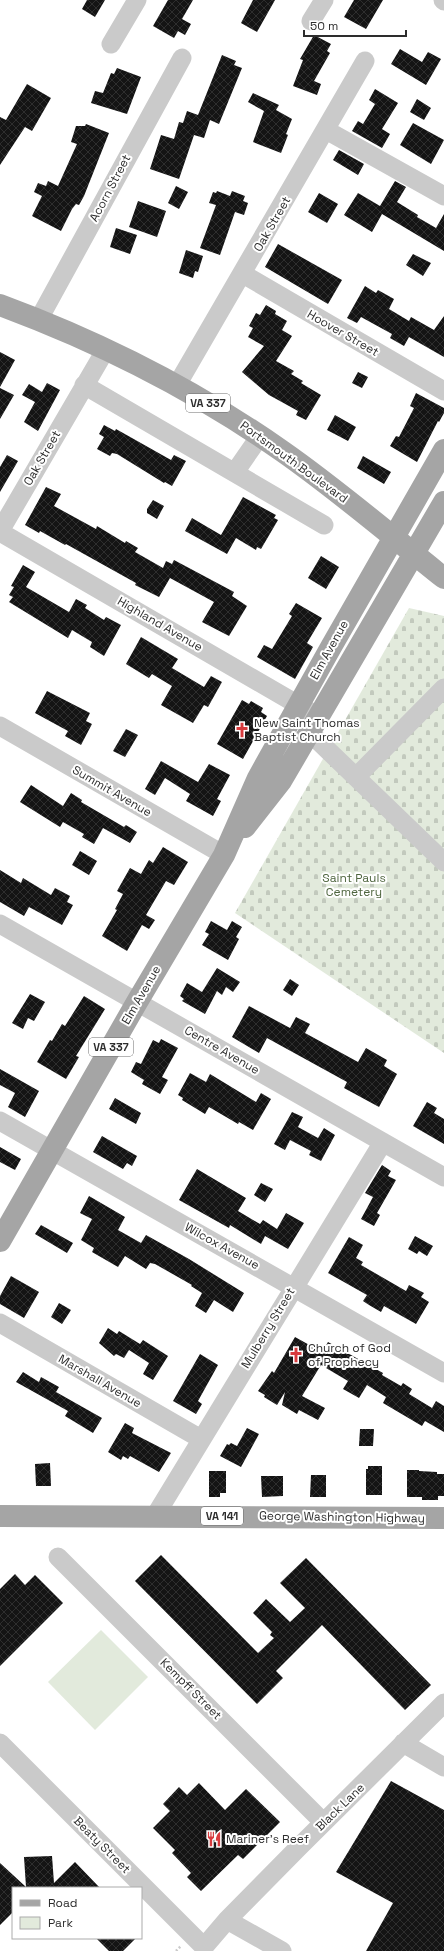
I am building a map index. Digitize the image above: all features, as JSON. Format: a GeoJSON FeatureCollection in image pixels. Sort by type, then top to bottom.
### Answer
{"type":"FeatureCollection","features":[{"type":"Feature","properties":{"kind":"main road","name":"Portsmouth Boulevard"},"geometry":{"type":"LineString","coordinates":[[0,305],[40,320],[106,349],[178,385],[260,436],[334,489],[444,578]]}},
{"type":"Feature","properties":{"kind":"main road","name":"Elm Avenue"},"geometry":{"type":"LineString","coordinates":[[0,1241],[137,1002],[224,855],[258,778],[444,450]]}},
{"type":"Feature","properties":{"kind":"main road","name":"Elm Avenue"},"geometry":{"type":"LineString","coordinates":[[224,855],[281,781],[444,502]]}},
{"type":"Feature","properties":{"kind":"main road","name":"George Washington Highway"},"geometry":{"type":"LineString","coordinates":[[0,1516],[444,1518]]}},
{"type":"Feature","properties":{"kind":"street"},"geometry":{"type":"LineString","coordinates":[[111,44],[137,0]]}},
{"type":"Feature","properties":{"kind":"street"},"geometry":{"type":"LineString","coordinates":[[311,21],[324,0]]}},
{"type":"Feature","properties":{"kind":"street","name":"Acorn Street"},"geometry":{"type":"LineString","coordinates":[[40,320],[182,58]]}},
{"type":"Feature","properties":{"kind":"street","name":"Oak Street"},"geometry":{"type":"LineString","coordinates":[[178,385],[365,62]]}},
{"type":"Feature","properties":{"kind":"street"},"geometry":{"type":"LineString","coordinates":[[326,130],[444,196]]}},
{"type":"Feature","properties":{"kind":"street","name":"Hoover Street"},"geometry":{"type":"LineString","coordinates":[[243,274],[444,391]]}},
{"type":"Feature","properties":{"kind":"street","name":"Oak Street"},"geometry":{"type":"LineString","coordinates":[[0,532],[106,349]]}},
{"type":"Feature","properties":{"kind":"street"},"geometry":{"type":"LineString","coordinates":[[84,386],[235,472],[324,525]]}},
{"type":"Feature","properties":{"kind":"street"},"geometry":{"type":"LineString","coordinates":[[235,472],[260,436]]}},
{"type":"Feature","properties":{"kind":"street","name":"Highland Avenue"},"geometry":{"type":"LineString","coordinates":[[0,532],[299,705],[356,777],[444,862]]}},
{"type":"Feature","properties":{"kind":"street"},"geometry":{"type":"LineString","coordinates":[[356,777],[444,688]]}},
{"type":"Feature","properties":{"kind":"street","name":"Summit Avenue"},"geometry":{"type":"LineString","coordinates":[[0,726],[224,855]]}},
{"type":"Feature","properties":{"kind":"street","name":"Centre Avenue"},"geometry":{"type":"LineString","coordinates":[[0,924],[444,1176]]}},
{"type":"Feature","properties":{"kind":"street","name":"Wilcox Avenue"},"geometry":{"type":"LineString","coordinates":[[0,1121],[294,1286],[444,1373]]}},
{"type":"Feature","properties":{"kind":"street","name":"Mulberry Street"},"geometry":{"type":"LineString","coordinates":[[155,1516],[383,1142]]}},
{"type":"Feature","properties":{"kind":"street","name":"Marshall Avenue"},"geometry":{"type":"LineString","coordinates":[[0,1324],[201,1439]]}},
{"type":"Feature","properties":{"kind":"street","name":"Kempff Street"},"geometry":{"type":"LineString","coordinates":[[58,1557],[323,1822]]}},
{"type":"Feature","properties":{"kind":"street","name":"Black Lane"},"geometry":{"type":"LineString","coordinates":[[204,1947],[227,1920],[323,1822],[444,1703]]}},
{"type":"Feature","properties":{"kind":"street","name":"Beaty Street"},"geometry":{"type":"LineString","coordinates":[[0,1743],[204,1947]]}},
{"type":"Feature","properties":{"kind":"street"},"geometry":{"type":"LineString","coordinates":[[403,1743],[444,1767]]}},
{"type":"Feature","properties":{"kind":"street"},"geometry":{"type":"LineString","coordinates":[[227,1920],[282,1951]]}},
{"type":"Feature","properties":{"kind":"path"},"geometry":{"type":"LineString","coordinates":[[176,1951],[181,1946]]}},
{"type":"Feature","properties":{"kind":"green space","name":"Saint Pauls Cemetery"},"geometry":{"type":"Polygon","coordinates":[[[409,608],[444,616],[444,1053],[235,913],[409,608]]]}},
{"type":"Feature","properties":{"kind":"green space"},"geometry":{"type":"Polygon","coordinates":[[[101,1630],[148,1677],[95,1730],[48,1682],[101,1630]]]}},
{"type":"Feature","properties":{"kind":"building"},"geometry":{"type":"Polygon","coordinates":[[[87,0],[105,0],[95,17],[82,9],[87,0]]]}},
{"type":"Feature","properties":{"kind":"building"},"geometry":{"type":"Polygon","coordinates":[[[168,0],[193,0],[182,19],[191,24],[185,35],[178,31],[174,38],[153,26],[168,0]]]}},
{"type":"Feature","properties":{"kind":"building"},"geometry":{"type":"Polygon","coordinates":[[[253,0],[275,0],[257,32],[241,23],[253,0]]]}},
{"type":"Feature","properties":{"kind":"building"},"geometry":{"type":"Polygon","coordinates":[[[354,0],[383,0],[366,29],[344,17],[354,0]]]}},
{"type":"Feature","properties":{"kind":"building"},"geometry":{"type":"Polygon","coordinates":[[[314,35],[331,44],[327,51],[330,53],[314,81],[321,84],[317,95],[293,86],[303,60],[300,59],[314,35]]]}},
{"type":"Feature","properties":{"kind":"building"},"geometry":{"type":"Polygon","coordinates":[[[400,49],[422,62],[428,52],[441,59],[426,85],[391,64],[400,49]]]}},
{"type":"Feature","properties":{"kind":"building"},"geometry":{"type":"Polygon","coordinates":[[[222,55],[236,61],[234,65],[242,68],[219,124],[210,120],[204,138],[194,135],[179,179],[150,169],[161,135],[174,139],[179,122],[183,123],[187,111],[198,115],[222,55]]]}},
{"type":"Feature","properties":{"kind":"building"},"geometry":{"type":"Polygon","coordinates":[[[117,68],[141,77],[127,114],[91,103],[95,91],[103,93],[111,73],[114,74],[117,68]]]}},
{"type":"Feature","properties":{"kind":"building"},"geometry":{"type":"Polygon","coordinates":[[[27,84],[51,98],[32,131],[25,127],[0,165],[0,117],[6,120],[27,84]]]}},
{"type":"Feature","properties":{"kind":"building"},"geometry":{"type":"Polygon","coordinates":[[[375,89],[398,103],[382,129],[390,134],[382,148],[352,131],[358,121],[363,124],[375,104],[369,100],[375,89]]]}},
{"type":"Feature","properties":{"kind":"building"},"geometry":{"type":"Polygon","coordinates":[[[253,93],[279,105],[276,110],[292,119],[281,153],[253,142],[264,111],[248,102],[253,93]]]}},
{"type":"Feature","properties":{"kind":"building"},"geometry":{"type":"Polygon","coordinates":[[[417,99],[431,108],[424,120],[410,112],[417,99]]]}},
{"type":"Feature","properties":{"kind":"building"},"geometry":{"type":"Polygon","coordinates":[[[413,123],[444,140],[431,164],[400,145],[413,123]]]}},
{"type":"Feature","properties":{"kind":"building"},"geometry":{"type":"Polygon","coordinates":[[[86,124],[109,133],[84,196],[79,205],[76,204],[72,209],[61,231],[32,216],[42,196],[34,192],[38,183],[46,186],[48,181],[58,186],[77,144],[71,142],[76,126],[85,126],[86,124]]]}},
{"type":"Feature","properties":{"kind":"building"},"geometry":{"type":"Polygon","coordinates":[[[339,150],[364,164],[358,175],[333,160],[339,150]]]}},
{"type":"Feature","properties":{"kind":"building"},"geometry":{"type":"Polygon","coordinates":[[[395,181],[406,187],[397,202],[418,215],[417,217],[436,228],[444,214],[444,251],[382,214],[372,232],[344,215],[358,193],[380,206],[395,181]]]}},
{"type":"Feature","properties":{"kind":"building"},"geometry":{"type":"Polygon","coordinates":[[[176,186],[188,192],[179,209],[168,203],[176,186]]]}},
{"type":"Feature","properties":{"kind":"building"},"geometry":{"type":"Polygon","coordinates":[[[217,191],[230,196],[232,191],[245,196],[243,201],[248,203],[244,215],[235,212],[220,255],[200,248],[216,205],[209,203],[213,192],[216,193],[217,191]]]}},
{"type":"Feature","properties":{"kind":"building"},"geometry":{"type":"Polygon","coordinates":[[[319,193],[338,204],[327,223],[308,212],[319,193]]]}},
{"type":"Feature","properties":{"kind":"building"},"geometry":{"type":"Polygon","coordinates":[[[138,201],[166,211],[157,237],[129,227],[138,201]]]}},
{"type":"Feature","properties":{"kind":"building"},"geometry":{"type":"Polygon","coordinates":[[[116,228],[137,235],[130,254],[110,247],[116,228]]]}},
{"type":"Feature","properties":{"kind":"building"},"geometry":{"type":"Polygon","coordinates":[[[278,244],[342,280],[328,304],[265,267],[278,244]]]}},
{"type":"Feature","properties":{"kind":"building"},"geometry":{"type":"Polygon","coordinates":[[[186,250],[203,256],[198,272],[195,271],[193,278],[179,273],[186,250]]]}},
{"type":"Feature","properties":{"kind":"building"},"geometry":{"type":"Polygon","coordinates":[[[413,254],[431,263],[423,276],[406,265],[413,254]]]}},
{"type":"Feature","properties":{"kind":"building"},"geometry":{"type":"Polygon","coordinates":[[[365,286],[376,293],[378,290],[394,299],[389,309],[409,321],[411,317],[434,330],[444,316],[444,357],[409,337],[404,346],[390,338],[392,334],[361,317],[357,323],[347,318],[365,286]]]}},
{"type":"Feature","properties":{"kind":"building"},"geometry":{"type":"Polygon","coordinates":[[[266,305],[276,311],[275,314],[287,321],[282,330],[292,336],[276,361],[294,371],[291,374],[303,381],[301,383],[321,395],[306,420],[296,415],[298,411],[269,395],[242,372],[264,346],[248,337],[253,328],[249,326],[256,313],[260,315],[266,305]]]}},
{"type":"Feature","properties":{"kind":"building"},"geometry":{"type":"Polygon","coordinates":[[[0,352],[15,360],[0,387],[0,352]]]}},
{"type":"Feature","properties":{"kind":"building"},"geometry":{"type":"Polygon","coordinates":[[[358,372],[368,377],[362,388],[352,383],[358,372]]]}},
{"type":"Feature","properties":{"kind":"building"},"geometry":{"type":"Polygon","coordinates":[[[47,383],[60,390],[38,431],[24,422],[35,402],[22,395],[29,384],[42,392],[47,383]]]}},
{"type":"Feature","properties":{"kind":"building"},"geometry":{"type":"Polygon","coordinates":[[[0,388],[14,395],[0,419],[0,388]]]}},
{"type":"Feature","properties":{"kind":"building"},"geometry":{"type":"Polygon","coordinates":[[[416,393],[444,408],[444,413],[439,422],[438,421],[417,462],[390,446],[396,436],[399,437],[414,408],[410,406],[416,393]]]}},
{"type":"Feature","properties":{"kind":"building"},"geometry":{"type":"Polygon","coordinates":[[[335,415],[356,427],[348,441],[327,430],[335,415]]]}},
{"type":"Feature","properties":{"kind":"building"},"geometry":{"type":"Polygon","coordinates":[[[104,425],[115,431],[116,429],[171,460],[174,455],[186,461],[172,486],[165,482],[164,483],[117,454],[112,453],[110,456],[97,449],[104,437],[99,434],[104,425]]]}},
{"type":"Feature","properties":{"kind":"building"},"geometry":{"type":"Polygon","coordinates":[[[7,455],[18,461],[0,492],[0,467],[7,455]]]}},
{"type":"Feature","properties":{"kind":"building"},"geometry":{"type":"Polygon","coordinates":[[[363,456],[391,472],[384,484],[357,468],[363,456]]]}},
{"type":"Feature","properties":{"kind":"building"},"geometry":{"type":"Polygon","coordinates":[[[46,487],[61,494],[54,506],[96,529],[97,526],[125,543],[126,541],[138,548],[135,552],[163,568],[166,561],[172,564],[174,560],[234,592],[232,596],[247,606],[229,636],[202,622],[214,602],[170,578],[159,597],[135,585],[136,583],[66,544],[65,545],[40,531],[39,533],[25,525],[46,487]]]}},
{"type":"Feature","properties":{"kind":"building"},"geometry":{"type":"Polygon","coordinates":[[[243,497],[276,515],[274,518],[278,520],[261,549],[257,547],[256,550],[236,538],[227,554],[185,531],[192,518],[221,535],[243,497]]]}},
{"type":"Feature","properties":{"kind":"building"},"geometry":{"type":"Polygon","coordinates":[[[153,500],[164,506],[157,519],[147,513],[147,509],[153,500]]]}},
{"type":"Feature","properties":{"kind":"building"},"geometry":{"type":"Polygon","coordinates":[[[321,556],[339,567],[326,589],[308,578],[321,556]]]}},
{"type":"Feature","properties":{"kind":"building"},"geometry":{"type":"Polygon","coordinates":[[[23,565],[35,572],[26,587],[69,612],[76,599],[87,605],[85,608],[104,620],[106,617],[121,625],[104,656],[90,647],[92,642],[72,630],[68,638],[9,602],[13,597],[9,595],[14,587],[11,586],[23,565]]]}},
{"type":"Feature","properties":{"kind":"building"},"geometry":{"type":"Polygon","coordinates":[[[296,603],[322,618],[307,643],[313,647],[295,679],[257,657],[264,645],[272,649],[292,616],[289,614],[296,603]]]}},
{"type":"Feature","properties":{"kind":"building"},"geometry":{"type":"Polygon","coordinates":[[[141,637],[178,659],[172,668],[204,687],[211,676],[222,682],[208,707],[204,705],[193,723],[161,705],[172,686],[152,674],[149,678],[126,664],[141,637]]]}},
{"type":"Feature","properties":{"kind":"building"},"geometry":{"type":"Polygon","coordinates":[[[47,691],[90,713],[86,721],[92,724],[81,745],[65,736],[68,731],[35,713],[47,691]]]}},
{"type":"Feature","properties":{"kind":"building","name":"New Saint Thomas Baptist Church"},"geometry":{"type":"Polygon","coordinates":[[[242,700],[249,704],[251,701],[263,708],[261,712],[267,716],[243,759],[217,744],[242,700]]]}},
{"type":"Feature","properties":{"kind":"building"},"geometry":{"type":"Polygon","coordinates":[[[126,729],[138,735],[125,757],[113,751],[126,729]]]}},
{"type":"Feature","properties":{"kind":"building"},"geometry":{"type":"Polygon","coordinates":[[[161,761],[198,782],[209,764],[230,775],[217,799],[221,801],[213,816],[186,801],[190,794],[165,778],[155,795],[145,789],[161,761]]]}},
{"type":"Feature","properties":{"kind":"building"},"geometry":{"type":"Polygon","coordinates":[[[31,785],[63,806],[71,793],[82,800],[81,802],[124,827],[126,825],[137,832],[130,843],[103,828],[94,844],[82,837],[84,834],[63,822],[60,827],[20,802],[31,785]]]}},
{"type":"Feature","properties":{"kind":"building"},"geometry":{"type":"Polygon","coordinates":[[[163,847],[188,862],[174,885],[166,881],[146,915],[155,920],[149,929],[142,925],[127,951],[102,936],[117,910],[115,909],[123,894],[117,891],[130,868],[141,874],[149,860],[153,863],[163,847]]]}},
{"type":"Feature","properties":{"kind":"building"},"geometry":{"type":"Polygon","coordinates":[[[80,851],[97,861],[89,875],[72,865],[80,851]]]}},
{"type":"Feature","properties":{"kind":"building"},"geometry":{"type":"Polygon","coordinates":[[[0,870],[21,883],[23,878],[51,895],[55,888],[70,896],[67,902],[73,905],[62,925],[29,907],[24,916],[0,902],[0,870]]]}},
{"type":"Feature","properties":{"kind":"building"},"geometry":{"type":"Polygon","coordinates":[[[211,921],[227,930],[232,921],[242,927],[236,937],[239,939],[228,960],[202,945],[209,934],[205,932],[211,921]]]}},
{"type":"Feature","properties":{"kind":"building"},"geometry":{"type":"Polygon","coordinates":[[[217,968],[240,982],[233,992],[226,987],[222,995],[217,991],[205,1014],[182,1001],[184,999],[180,996],[187,983],[202,992],[217,968]]]}},
{"type":"Feature","properties":{"kind":"building"},"geometry":{"type":"Polygon","coordinates":[[[290,979],[299,985],[292,996],[283,990],[290,979]]]}},
{"type":"Feature","properties":{"kind":"building"},"geometry":{"type":"Polygon","coordinates":[[[30,994],[45,1002],[34,1021],[28,1018],[23,1029],[12,1023],[30,994]]]}},
{"type":"Feature","properties":{"kind":"building"},"geometry":{"type":"Polygon","coordinates":[[[84,996],[105,1009],[76,1056],[79,1057],[66,1079],[37,1062],[50,1040],[52,1041],[62,1024],[65,1026],[84,996]]]}},
{"type":"Feature","properties":{"kind":"building"},"geometry":{"type":"Polygon","coordinates":[[[249,1006],[290,1028],[296,1017],[310,1024],[305,1033],[358,1062],[366,1048],[387,1060],[384,1066],[397,1074],[379,1107],[344,1088],[347,1082],[267,1038],[259,1053],[232,1037],[249,1006]]]}},
{"type":"Feature","properties":{"kind":"building"},"geometry":{"type":"Polygon","coordinates":[[[161,1039],[178,1048],[162,1077],[168,1080],[160,1094],[142,1084],[144,1080],[131,1072],[136,1062],[141,1064],[153,1040],[159,1043],[161,1039]]]}},
{"type":"Feature","properties":{"kind":"building"},"geometry":{"type":"Polygon","coordinates":[[[0,1069],[39,1091],[25,1117],[8,1107],[15,1093],[0,1085],[0,1069]]]}},
{"type":"Feature","properties":{"kind":"building"},"geometry":{"type":"Polygon","coordinates":[[[190,1073],[206,1082],[210,1074],[256,1102],[261,1093],[271,1099],[253,1130],[239,1122],[238,1124],[209,1107],[205,1114],[182,1100],[183,1098],[178,1095],[190,1073]]]}},
{"type":"Feature","properties":{"kind":"building"},"geometry":{"type":"Polygon","coordinates":[[[115,1098],[141,1113],[136,1124],[109,1109],[115,1098]]]}},
{"type":"Feature","properties":{"kind":"building"},"geometry":{"type":"Polygon","coordinates":[[[427,1102],[437,1108],[434,1113],[444,1119],[444,1144],[413,1126],[427,1102]]]}},
{"type":"Feature","properties":{"kind":"building"},"geometry":{"type":"Polygon","coordinates":[[[292,1112],[303,1117],[298,1127],[318,1138],[324,1128],[335,1135],[321,1161],[309,1155],[311,1151],[290,1140],[285,1150],[274,1144],[292,1112]]]}},
{"type":"Feature","properties":{"kind":"building"},"geometry":{"type":"Polygon","coordinates":[[[102,1136],[137,1156],[132,1166],[127,1163],[123,1169],[93,1152],[102,1136]]]}},
{"type":"Feature","properties":{"kind":"building"},"geometry":{"type":"Polygon","coordinates":[[[0,1147],[21,1159],[15,1170],[0,1162],[0,1147]]]}},
{"type":"Feature","properties":{"kind":"building"},"geometry":{"type":"Polygon","coordinates":[[[382,1165],[391,1171],[388,1176],[396,1180],[377,1213],[380,1215],[374,1226],[361,1219],[373,1197],[365,1193],[382,1165]]]}},
{"type":"Feature","properties":{"kind":"building"},"geometry":{"type":"Polygon","coordinates":[[[197,1169],[246,1198],[238,1211],[260,1224],[263,1220],[277,1229],[286,1213],[304,1223],[288,1249],[265,1236],[261,1244],[230,1225],[229,1228],[179,1200],[197,1169]]]}},
{"type":"Feature","properties":{"kind":"building"},"geometry":{"type":"Polygon","coordinates":[[[261,1183],[273,1189],[265,1202],[254,1195],[261,1183]]]}},
{"type":"Feature","properties":{"kind":"building"},"geometry":{"type":"Polygon","coordinates":[[[89,1196],[125,1217],[118,1230],[141,1243],[146,1235],[189,1259],[244,1293],[233,1312],[214,1300],[206,1313],[195,1306],[202,1293],[191,1286],[192,1285],[155,1264],[150,1263],[146,1269],[125,1256],[118,1267],[92,1252],[94,1248],[81,1240],[92,1219],[80,1213],[89,1196]]]}},
{"type":"Feature","properties":{"kind":"building"},"geometry":{"type":"Polygon","coordinates":[[[41,1225],[73,1243],[67,1253],[35,1234],[41,1225]]]}},
{"type":"Feature","properties":{"kind":"building"},"geometry":{"type":"Polygon","coordinates":[[[415,1236],[433,1246],[427,1256],[419,1251],[417,1254],[408,1249],[415,1236]]]}},
{"type":"Feature","properties":{"kind":"building"},"geometry":{"type":"Polygon","coordinates":[[[349,1237],[363,1245],[356,1258],[363,1262],[361,1265],[406,1291],[409,1285],[424,1293],[421,1297],[429,1302],[416,1324],[384,1306],[381,1312],[363,1301],[367,1295],[328,1273],[349,1237]]]}},
{"type":"Feature","properties":{"kind":"building"},"geometry":{"type":"Polygon","coordinates":[[[11,1276],[39,1292],[24,1318],[0,1304],[0,1296],[11,1276]]]}},
{"type":"Feature","properties":{"kind":"building"},"geometry":{"type":"Polygon","coordinates":[[[59,1303],[71,1310],[62,1324],[51,1317],[59,1303]]]}},
{"type":"Feature","properties":{"kind":"building"},"geometry":{"type":"Polygon","coordinates":[[[108,1328],[117,1334],[119,1331],[140,1344],[143,1340],[168,1356],[153,1380],[143,1374],[149,1363],[129,1350],[124,1358],[116,1354],[114,1356],[99,1343],[108,1328]]]}},
{"type":"Feature","properties":{"kind":"building"},"geometry":{"type":"Polygon","coordinates":[[[295,1337],[322,1352],[328,1342],[383,1373],[382,1375],[401,1386],[403,1383],[412,1389],[409,1394],[432,1408],[436,1401],[444,1406],[444,1432],[425,1421],[422,1426],[383,1403],[386,1397],[367,1385],[359,1398],[343,1389],[348,1381],[321,1365],[302,1396],[325,1408],[318,1420],[299,1410],[297,1414],[282,1405],[285,1392],[277,1405],[264,1397],[265,1395],[258,1391],[272,1371],[274,1373],[295,1337]]]}},
{"type":"Feature","properties":{"kind":"building"},"geometry":{"type":"Polygon","coordinates":[[[200,1354],[218,1365],[198,1401],[202,1404],[196,1414],[173,1401],[200,1354]]]}},
{"type":"Feature","properties":{"kind":"building"},"geometry":{"type":"Polygon","coordinates":[[[23,1372],[39,1382],[41,1377],[59,1387],[56,1392],[102,1418],[93,1433],[65,1416],[68,1411],[16,1382],[23,1372]]]}},
{"type":"Feature","properties":{"kind":"building"},"geometry":{"type":"Polygon","coordinates":[[[125,1423],[134,1428],[132,1433],[171,1453],[159,1472],[130,1456],[128,1459],[123,1456],[121,1460],[108,1452],[125,1423]]]}},
{"type":"Feature","properties":{"kind":"building"},"geometry":{"type":"Polygon","coordinates":[[[247,1428],[259,1434],[241,1467],[220,1456],[227,1444],[229,1445],[231,1443],[237,1446],[247,1428]]]}},
{"type":"Feature","properties":{"kind":"building"},"geometry":{"type":"Polygon","coordinates":[[[360,1429],[374,1429],[373,1446],[359,1446],[360,1429]]]}},
{"type":"Feature","properties":{"kind":"building"},"geometry":{"type":"Polygon","coordinates":[[[50,1463],[51,1486],[36,1486],[35,1464],[50,1463]]]}},
{"type":"Feature","properties":{"kind":"building"},"geometry":{"type":"Polygon","coordinates":[[[368,1466],[382,1466],[382,1495],[366,1495],[366,1469],[368,1469],[368,1466]]]}},
{"type":"Feature","properties":{"kind":"building"},"geometry":{"type":"Polygon","coordinates":[[[407,1470],[419,1470],[444,1474],[444,1496],[438,1496],[438,1500],[422,1500],[422,1497],[407,1497],[407,1470]]]}},
{"type":"Feature","properties":{"kind":"building"},"geometry":{"type":"Polygon","coordinates":[[[209,1471],[226,1471],[226,1493],[220,1493],[220,1497],[209,1497],[209,1471]]]}},
{"type":"Feature","properties":{"kind":"building"},"geometry":{"type":"Polygon","coordinates":[[[311,1475],[326,1475],[326,1497],[310,1497],[311,1475]]]}},
{"type":"Feature","properties":{"kind":"building"},"geometry":{"type":"Polygon","coordinates":[[[261,1476],[283,1476],[283,1496],[262,1497],[261,1476]]]}},
{"type":"Feature","properties":{"kind":"building"},"geometry":{"type":"Polygon","coordinates":[[[161,1555],[258,1653],[274,1638],[270,1635],[272,1632],[253,1613],[266,1599],[290,1622],[305,1608],[280,1583],[306,1558],[431,1685],[405,1710],[322,1625],[276,1671],[283,1678],[257,1704],[135,1581],[161,1555]]]}},
{"type":"Feature","properties":{"kind":"building"},"geometry":{"type":"Polygon","coordinates":[[[15,1574],[25,1585],[35,1575],[63,1603],[0,1666],[0,1589],[15,1574]]]}},
{"type":"Feature","properties":{"kind":"building"},"geometry":{"type":"Polygon","coordinates":[[[391,1781],[444,1810],[444,1951],[366,1951],[393,1903],[336,1872],[391,1781]]]}},
{"type":"Feature","properties":{"kind":"building","name":"Mariner's Reef"},"geometry":{"type":"Polygon","coordinates":[[[199,1783],[225,1810],[246,1789],[280,1822],[243,1859],[238,1855],[201,1891],[187,1877],[191,1873],[172,1853],[175,1850],[153,1828],[170,1811],[163,1804],[179,1787],[187,1795],[199,1783]]]}},
{"type":"Feature","properties":{"kind":"building"},"geometry":{"type":"Polygon","coordinates":[[[52,1856],[54,1883],[75,1862],[99,1887],[26,1887],[24,1857],[52,1856]]]}},
{"type":"Feature","properties":{"kind":"building"},"geometry":{"type":"Polygon","coordinates":[[[0,1863],[26,1887],[12,1887],[12,1913],[0,1925],[0,1863]]]}},
{"type":"Feature","properties":{"kind":"building"},"geometry":{"type":"Polygon","coordinates":[[[97,1939],[135,1939],[123,1951],[109,1951],[97,1939]]]}},
{"type":"Feature","properties":{"kind":"place","name":"New Saint Thomas Baptist Church"},"geometry":{"type":"Point","coordinates":[242,730]}},
{"type":"Feature","properties":{"kind":"place","name":"Church of God of Prophecy"},"geometry":{"type":"Point","coordinates":[296,1355]}},
{"type":"Feature","properties":{"kind":"place","name":"Mariner's Reef"},"geometry":{"type":"Point","coordinates":[214,1839]}}]}
